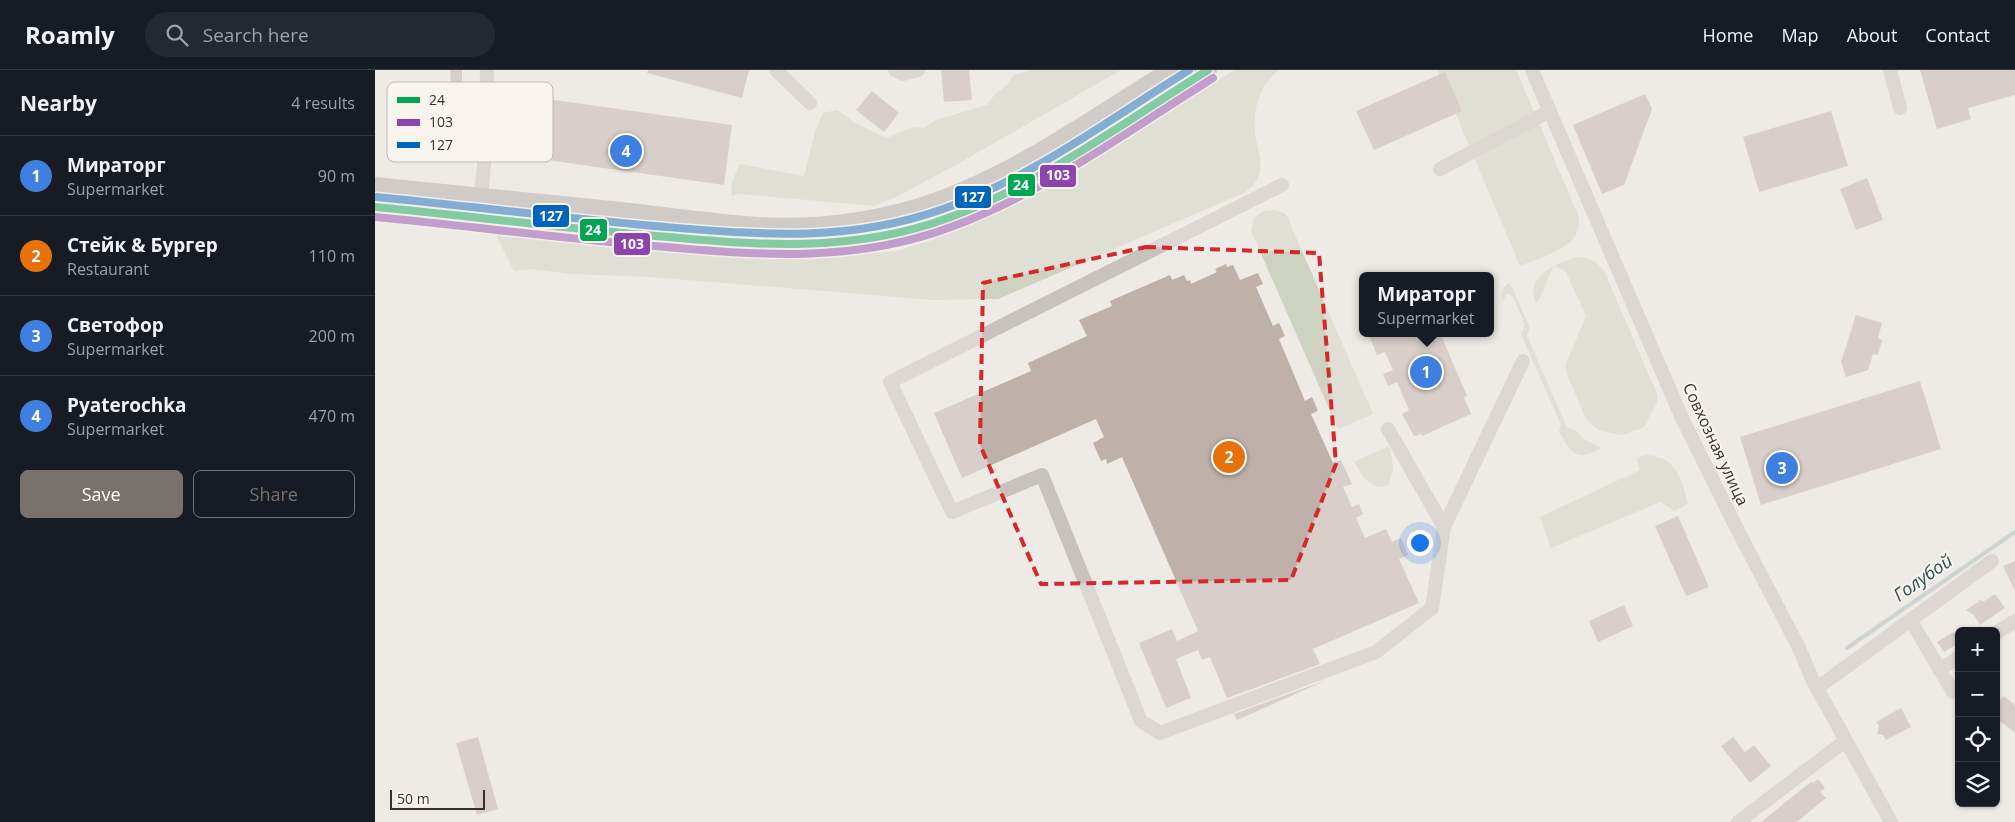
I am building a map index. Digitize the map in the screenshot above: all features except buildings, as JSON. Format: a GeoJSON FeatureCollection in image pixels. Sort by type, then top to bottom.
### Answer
{"type":"FeatureCollection","features":[{"type":"Feature","properties":{"kind":"main road"},"geometry":{"type":"LineString","coordinates":[[375,186],[759,226],[826,224],[870,218],[912,209],[956,194],[990,179],[1171,70]]}},
{"type":"Feature","properties":{"kind":"main road"},"geometry":{"type":"LineString","coordinates":[[375,207],[622,233],[787,246],[860,239],[896,233],[967,211],[1027,182],[1208,70]]}},
{"type":"Feature","properties":{"kind":"street"},"geometry":{"type":"LineString","coordinates":[[776,70],[810,103]]}},
{"type":"Feature","properties":{"kind":"street"},"geometry":{"type":"LineString","coordinates":[[895,70],[903,74],[918,70]]}},
{"type":"Feature","properties":{"kind":"street","name":"Совхозная улица"},"geometry":{"type":"LineString","coordinates":[[1532,70],[1682,418],[1817,688],[1891,822]]}},
{"type":"Feature","properties":{"kind":"street"},"geometry":{"type":"LineString","coordinates":[[1890,70],[1900,108]]}},
{"type":"Feature","properties":{"kind":"street"},"geometry":{"type":"LineString","coordinates":[[1440,169],[1550,111]]}},
{"type":"Feature","properties":{"kind":"street"},"geometry":{"type":"LineString","coordinates":[[479,218],[484,162]]}},
{"type":"Feature","properties":{"kind":"street"},"geometry":{"type":"LineString","coordinates":[[1282,185],[890,382],[951,512],[1042,475],[1141,721],[1160,733],[1376,652],[1432,608],[1444,527],[1523,361]]}},
{"type":"Feature","properties":{"kind":"street"},"geometry":{"type":"LineString","coordinates":[[1388,429],[1444,527]]}},
{"type":"Feature","properties":{"kind":"street"},"geometry":{"type":"LineString","coordinates":[[1817,688],[1992,562]]}},
{"type":"Feature","properties":{"kind":"street"},"geometry":{"type":"LineString","coordinates":[[1911,621],[1953,692]]}},
{"type":"Feature","properties":{"kind":"street"},"geometry":{"type":"LineString","coordinates":[[2000,630],[2015,621]]}},
{"type":"Feature","properties":{"kind":"street"},"geometry":{"type":"LineString","coordinates":[[1939,670],[1955,660]]}},
{"type":"Feature","properties":{"kind":"street"},"geometry":{"type":"LineString","coordinates":[[1738,822],[1845,741]]}},
{"type":"Feature","properties":{"kind":"highlighted area"},"geometry":{"type":"Polygon","coordinates":[[[1146,247],[1319,253],[1336,464],[1291,580],[1041,584],[980,445],[983,283],[1146,247]]]}},
{"type":"Feature","properties":{"kind":"green space"},"geometry":{"type":"Polygon","coordinates":[[[1031,70],[1121,70],[961,162],[896,197],[874,206],[739,194],[732,196],[731,184],[740,164],[804,176],[815,132],[823,113],[837,110],[857,124],[887,138],[912,127],[924,128],[936,120],[987,105],[995,94],[1007,85],[1013,75],[1031,70]]]}},
{"type":"Feature","properties":{"kind":"green space"},"geometry":{"type":"Polygon","coordinates":[[[1235,70],[1279,70],[1266,84],[1258,101],[1255,130],[1260,170],[1259,176],[1246,192],[998,299],[933,300],[650,277],[572,274],[529,269],[514,271],[495,233],[744,257],[806,259],[896,251],[932,240],[1020,202],[1235,70]]]}},
{"type":"Feature","properties":{"kind":"green space"},"geometry":{"type":"Polygon","coordinates":[[[1437,70],[1516,70],[1578,215],[1579,226],[1576,235],[1561,249],[1520,266],[1437,70]]]}},
{"type":"Feature","properties":{"kind":"green space"},"geometry":{"type":"Polygon","coordinates":[[[1275,210],[1286,214],[1373,414],[1338,429],[1251,231],[1254,218],[1263,211],[1275,210]]]}},
{"type":"Feature","properties":{"kind":"green space"},"geometry":{"type":"Polygon","coordinates":[[[1578,257],[1587,258],[1600,266],[1605,273],[1657,394],[1657,403],[1644,427],[1624,435],[1616,434],[1598,430],[1586,419],[1565,366],[1586,316],[1566,272],[1556,266],[1553,267],[1578,257]]]}},
{"type":"Feature","properties":{"kind":"green space"},"geometry":{"type":"Polygon","coordinates":[[[1553,267],[1536,303],[1534,293],[1535,285],[1539,278],[1553,267]]]}},
{"type":"Feature","properties":{"kind":"green space"},"geometry":{"type":"Polygon","coordinates":[[[1510,283],[1530,328],[1527,336],[1567,427],[1575,430],[1585,440],[1602,448],[1580,455],[1571,450],[1563,439],[1559,431],[1561,425],[1521,334],[1525,325],[1513,296],[1507,294],[1503,302],[1502,291],[1510,283]]]}},
{"type":"Feature","properties":{"kind":"green space"},"geometry":{"type":"Polygon","coordinates":[[[1389,446],[1392,475],[1387,486],[1375,486],[1363,476],[1354,462],[1389,446]]]}},
{"type":"Feature","properties":{"kind":"green space"},"geometry":{"type":"Polygon","coordinates":[[[1646,455],[1664,459],[1676,470],[1688,504],[1674,511],[1660,502],[1551,548],[1540,517],[1640,470],[1637,458],[1646,455]]]}},
{"type":"Feature","properties":{"kind":"waterway","name":"Голубой"},"geometry":{"type":"LineString","coordinates":[[1847,648],[2015,532]]}},
{"type":"Feature","properties":{"kind":"transit line","name":"127"},"geometry":{"type":"LineString","coordinates":[[376,197],[619,223],[728,232],[799,234],[871,228],[943,209],[1008,181],[1070,146],[1189,70]]}},
{"type":"Feature","properties":{"kind":"transit line","name":"24"},"geometry":{"type":"LineString","coordinates":[[375,207],[730,242],[803,244],[875,237],[948,218],[1016,188],[1082,151],[1208,70]]}},
{"type":"Feature","properties":{"kind":"transit line","name":"103"},"geometry":{"type":"LineString","coordinates":[[375,217],[618,243],[729,252],[804,254],[877,247],[914,239],[951,227],[986,213],[1020,196],[1086,159],[1213,78]]}},
{"type":"Feature","properties":{"kind":"place","name":"Pyaterochka"},"geometry":{"type":"Point","coordinates":[626,151]}},
{"type":"Feature","properties":{"kind":"place","name":"Мираторг"},"geometry":{"type":"Point","coordinates":[1426,372]}},
{"type":"Feature","properties":{"kind":"place","name":"Стейк & Бургер"},"geometry":{"type":"Point","coordinates":[1229,457]}},
{"type":"Feature","properties":{"kind":"place","name":"Светофор"},"geometry":{"type":"Point","coordinates":[1782,468]}}]}
